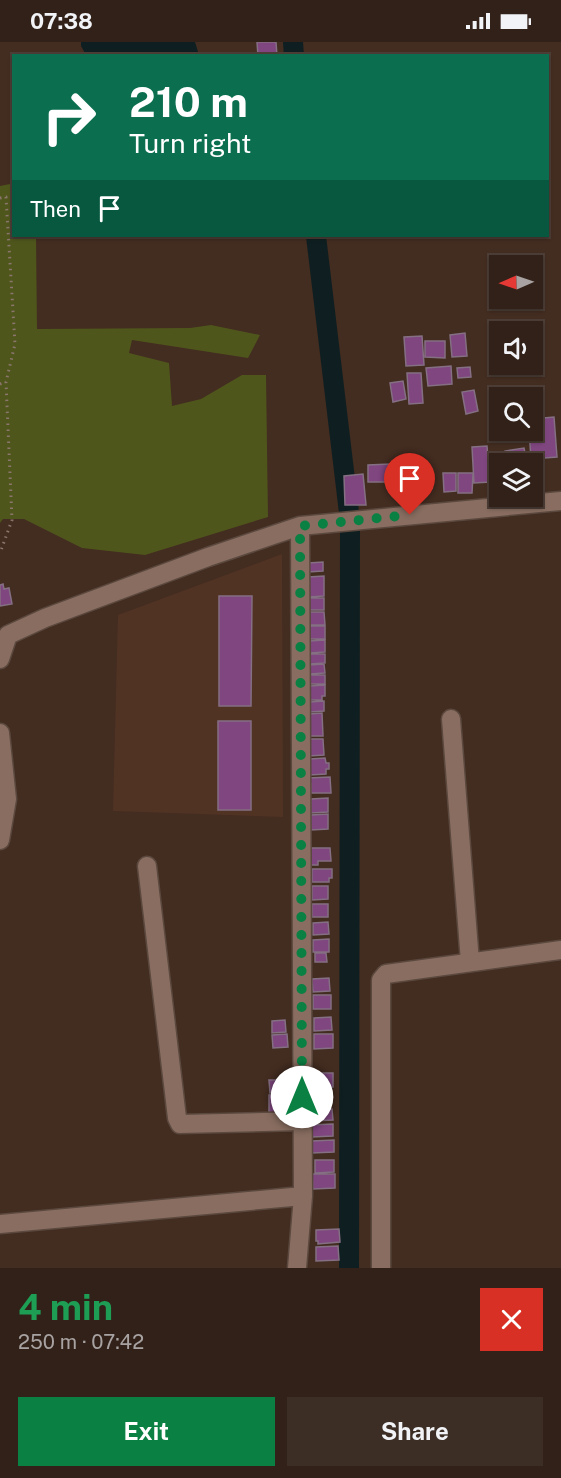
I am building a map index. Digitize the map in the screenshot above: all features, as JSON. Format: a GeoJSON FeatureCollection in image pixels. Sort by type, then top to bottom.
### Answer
{"type":"FeatureCollection","features":[{"type":"Feature","properties":{"kind":"street"},"geometry":{"type":"LineString","coordinates":[[0,659],[8,635],[45,618],[207,557],[300,526],[561,501]]}},
{"type":"Feature","properties":{"kind":"street"},"geometry":{"type":"LineString","coordinates":[[297,1268],[303,1196],[300,526]]}},
{"type":"Feature","properties":{"kind":"street"},"geometry":{"type":"LineString","coordinates":[[451,719],[470,962]]}},
{"type":"Feature","properties":{"kind":"street"},"geometry":{"type":"LineString","coordinates":[[0,733],[4,800],[0,840]]}},
{"type":"Feature","properties":{"kind":"street"},"geometry":{"type":"LineString","coordinates":[[147,866],[177,1118],[180,1124],[302,1121]]}},
{"type":"Feature","properties":{"kind":"street"},"geometry":{"type":"LineString","coordinates":[[381,1268],[381,980],[386,974],[561,950]]}},
{"type":"Feature","properties":{"kind":"street"},"geometry":{"type":"LineString","coordinates":[[0,1224],[303,1196]]}},
{"type":"Feature","properties":{"kind":"path"},"geometry":{"type":"LineString","coordinates":[[0,198],[6,198],[15,344],[6,382],[12,520],[0,553]]}},
{"type":"Feature","properties":{"kind":"path"},"geometry":{"type":"LineString","coordinates":[[0,384],[6,382]]}},
{"type":"Feature","properties":{"kind":"shaded area"},"geometry":{"type":"Polygon","coordinates":[[[81,42],[195,42],[199,54],[85,54],[81,42]]]}},
{"type":"Feature","properties":{"kind":"shaded area"},"geometry":{"type":"Polygon","coordinates":[[[282,554],[283,817],[113,811],[118,615],[282,554]]]}},
{"type":"Feature","properties":{"kind":"green space"},"geometry":{"type":"Polygon","coordinates":[[[10,184],[12,188],[12,237],[36,237],[37,329],[190,328],[211,325],[260,335],[248,358],[132,340],[129,353],[169,363],[172,406],[201,399],[242,375],[266,375],[268,517],[145,555],[82,548],[24,519],[3,519],[0,523],[0,186],[10,184]]]}},
{"type":"Feature","properties":{"kind":"building"},"geometry":{"type":"Polygon","coordinates":[[[257,42],[276,42],[277,54],[258,54],[257,42]]]}},
{"type":"Feature","properties":{"kind":"building"},"geometry":{"type":"Polygon","coordinates":[[[465,333],[467,356],[452,357],[450,335],[465,333]]]}},
{"type":"Feature","properties":{"kind":"building"},"geometry":{"type":"Polygon","coordinates":[[[422,336],[424,365],[406,366],[404,337],[422,336]]]}},
{"type":"Feature","properties":{"kind":"building"},"geometry":{"type":"Polygon","coordinates":[[[425,341],[445,341],[445,358],[425,357],[425,341]]]}},
{"type":"Feature","properties":{"kind":"building"},"geometry":{"type":"Polygon","coordinates":[[[451,366],[452,384],[428,386],[426,368],[451,366]]]}},
{"type":"Feature","properties":{"kind":"building"},"geometry":{"type":"Polygon","coordinates":[[[470,367],[471,377],[458,378],[457,368],[470,367]]]}},
{"type":"Feature","properties":{"kind":"building"},"geometry":{"type":"Polygon","coordinates":[[[407,373],[421,373],[423,403],[409,404],[407,373]]]}},
{"type":"Feature","properties":{"kind":"building"},"geometry":{"type":"Polygon","coordinates":[[[403,381],[406,399],[393,402],[390,383],[403,381]]]}},
{"type":"Feature","properties":{"kind":"building"},"geometry":{"type":"Polygon","coordinates":[[[474,390],[478,411],[466,414],[462,392],[474,390]]]}},
{"type":"Feature","properties":{"kind":"building"},"geometry":{"type":"Polygon","coordinates":[[[554,417],[557,457],[543,458],[543,453],[531,453],[530,441],[543,441],[543,418],[554,417]]]}},
{"type":"Feature","properties":{"kind":"building"},"geometry":{"type":"Polygon","coordinates":[[[487,446],[489,482],[474,483],[472,447],[487,446]]]}},
{"type":"Feature","properties":{"kind":"building"},"geometry":{"type":"Polygon","coordinates":[[[524,448],[525,453],[505,453],[505,451],[524,448]]]}},
{"type":"Feature","properties":{"kind":"building"},"geometry":{"type":"Polygon","coordinates":[[[390,464],[391,482],[368,482],[368,465],[390,464]]]}},
{"type":"Feature","properties":{"kind":"building"},"geometry":{"type":"Polygon","coordinates":[[[443,473],[456,473],[456,491],[444,492],[443,473]]]}},
{"type":"Feature","properties":{"kind":"building"},"geometry":{"type":"Polygon","coordinates":[[[458,473],[473,473],[472,493],[458,493],[458,473]]]}},
{"type":"Feature","properties":{"kind":"building"},"geometry":{"type":"Polygon","coordinates":[[[363,474],[366,505],[345,505],[344,476],[363,474]]]}},
{"type":"Feature","properties":{"kind":"building"},"geometry":{"type":"Polygon","coordinates":[[[323,562],[323,571],[308,572],[308,563],[323,562]]]}},
{"type":"Feature","properties":{"kind":"building"},"geometry":{"type":"Polygon","coordinates":[[[324,576],[324,596],[309,597],[308,577],[324,576]]]}},
{"type":"Feature","properties":{"kind":"building"},"geometry":{"type":"Polygon","coordinates":[[[3,584],[4,589],[9,588],[12,604],[0,606],[0,585],[3,584]]]}},
{"type":"Feature","properties":{"kind":"building"},"geometry":{"type":"Polygon","coordinates":[[[219,596],[252,596],[251,706],[219,706],[219,596]]]}},
{"type":"Feature","properties":{"kind":"building"},"geometry":{"type":"Polygon","coordinates":[[[309,598],[324,598],[324,610],[309,610],[309,598]]]}},
{"type":"Feature","properties":{"kind":"building"},"geometry":{"type":"Polygon","coordinates":[[[309,612],[324,612],[325,625],[309,625],[309,612]]]}},
{"type":"Feature","properties":{"kind":"building"},"geometry":{"type":"Polygon","coordinates":[[[309,626],[325,626],[325,639],[309,639],[309,626]]]}},
{"type":"Feature","properties":{"kind":"building"},"geometry":{"type":"Polygon","coordinates":[[[325,640],[325,652],[309,653],[309,641],[325,640]]]}},
{"type":"Feature","properties":{"kind":"building"},"geometry":{"type":"Polygon","coordinates":[[[309,654],[325,654],[325,663],[309,664],[309,654]]]}},
{"type":"Feature","properties":{"kind":"building"},"geometry":{"type":"Polygon","coordinates":[[[324,664],[325,673],[309,674],[309,665],[324,664]]]}},
{"type":"Feature","properties":{"kind":"building"},"geometry":{"type":"Polygon","coordinates":[[[309,675],[325,675],[325,684],[310,684],[309,675]]]}},
{"type":"Feature","properties":{"kind":"building"},"geometry":{"type":"Polygon","coordinates":[[[325,685],[325,696],[322,696],[322,700],[310,700],[310,686],[325,685]]]}},
{"type":"Feature","properties":{"kind":"building"},"geometry":{"type":"Polygon","coordinates":[[[324,701],[324,711],[310,712],[310,702],[324,701]]]}},
{"type":"Feature","properties":{"kind":"building"},"geometry":{"type":"Polygon","coordinates":[[[322,713],[323,736],[309,736],[309,714],[322,713]]]}},
{"type":"Feature","properties":{"kind":"building"},"geometry":{"type":"Polygon","coordinates":[[[218,721],[251,721],[251,810],[218,810],[218,721]]]}},
{"type":"Feature","properties":{"kind":"building"},"geometry":{"type":"Polygon","coordinates":[[[309,739],[323,739],[324,755],[309,756],[309,739]]]}},
{"type":"Feature","properties":{"kind":"building"},"geometry":{"type":"Polygon","coordinates":[[[325,758],[326,763],[329,763],[326,774],[310,775],[310,759],[325,758]]]}},
{"type":"Feature","properties":{"kind":"building"},"geometry":{"type":"Polygon","coordinates":[[[330,777],[331,793],[311,793],[311,784],[307,784],[307,778],[330,777]]]}},
{"type":"Feature","properties":{"kind":"building"},"geometry":{"type":"Polygon","coordinates":[[[328,798],[328,812],[311,813],[311,799],[328,798]]]}},
{"type":"Feature","properties":{"kind":"building"},"geometry":{"type":"Polygon","coordinates":[[[328,814],[328,829],[311,830],[311,815],[328,814]]]}},
{"type":"Feature","properties":{"kind":"building"},"geometry":{"type":"Polygon","coordinates":[[[309,848],[330,848],[331,861],[318,861],[318,865],[310,865],[309,848]]]}},
{"type":"Feature","properties":{"kind":"building"},"geometry":{"type":"Polygon","coordinates":[[[312,869],[332,869],[332,878],[329,878],[329,882],[312,882],[312,869]]]}},
{"type":"Feature","properties":{"kind":"building"},"geometry":{"type":"Polygon","coordinates":[[[312,886],[328,886],[328,899],[312,900],[312,886]]]}},
{"type":"Feature","properties":{"kind":"building"},"geometry":{"type":"Polygon","coordinates":[[[312,904],[328,904],[328,917],[312,917],[312,904]]]}},
{"type":"Feature","properties":{"kind":"building"},"geometry":{"type":"Polygon","coordinates":[[[328,922],[329,934],[313,935],[313,923],[328,922]]]}},
{"type":"Feature","properties":{"kind":"building"},"geometry":{"type":"Polygon","coordinates":[[[329,939],[329,952],[313,952],[313,940],[329,939]]]}},
{"type":"Feature","properties":{"kind":"building"},"geometry":{"type":"Polygon","coordinates":[[[315,953],[326,953],[327,962],[315,962],[315,953]]]}},
{"type":"Feature","properties":{"kind":"building"},"geometry":{"type":"Polygon","coordinates":[[[329,978],[330,991],[313,992],[312,979],[329,978]]]}},
{"type":"Feature","properties":{"kind":"building"},"geometry":{"type":"Polygon","coordinates":[[[313,995],[331,995],[331,1009],[313,1009],[313,995]]]}},
{"type":"Feature","properties":{"kind":"building"},"geometry":{"type":"Polygon","coordinates":[[[331,1017],[332,1030],[314,1031],[314,1018],[331,1017]]]}},
{"type":"Feature","properties":{"kind":"building"},"geometry":{"type":"Polygon","coordinates":[[[285,1020],[286,1032],[272,1033],[272,1021],[285,1020]]]}},
{"type":"Feature","properties":{"kind":"building"},"geometry":{"type":"Polygon","coordinates":[[[287,1034],[288,1047],[273,1048],[272,1035],[287,1034]]]}},
{"type":"Feature","properties":{"kind":"building"},"geometry":{"type":"Polygon","coordinates":[[[314,1034],[333,1034],[333,1048],[314,1049],[314,1034]]]}},
{"type":"Feature","properties":{"kind":"building"},"geometry":{"type":"Polygon","coordinates":[[[314,1073],[333,1073],[333,1087],[315,1088],[314,1073]]]}},
{"type":"Feature","properties":{"kind":"building"},"geometry":{"type":"Polygon","coordinates":[[[269,1080],[285,1080],[285,1092],[270,1093],[269,1080]]]}},
{"type":"Feature","properties":{"kind":"building"},"geometry":{"type":"Polygon","coordinates":[[[290,1094],[291,1113],[269,1114],[269,1095],[290,1094]]]}},
{"type":"Feature","properties":{"kind":"building"},"geometry":{"type":"Polygon","coordinates":[[[332,1109],[333,1120],[311,1121],[311,1110],[332,1109]]]}},
{"type":"Feature","properties":{"kind":"building"},"geometry":{"type":"Polygon","coordinates":[[[333,1124],[333,1136],[312,1137],[311,1125],[333,1124]]]}},
{"type":"Feature","properties":{"kind":"building"},"geometry":{"type":"Polygon","coordinates":[[[334,1140],[334,1152],[312,1153],[312,1141],[334,1140]]]}},
{"type":"Feature","properties":{"kind":"building"},"geometry":{"type":"Polygon","coordinates":[[[315,1160],[334,1160],[334,1172],[315,1173],[315,1160]]]}},
{"type":"Feature","properties":{"kind":"building"},"geometry":{"type":"Polygon","coordinates":[[[312,1174],[335,1174],[335,1188],[313,1189],[312,1174]]]}},
{"type":"Feature","properties":{"kind":"building"},"geometry":{"type":"Polygon","coordinates":[[[339,1229],[340,1242],[318,1244],[316,1241],[316,1230],[339,1229]]]}},
{"type":"Feature","properties":{"kind":"building"},"geometry":{"type":"Polygon","coordinates":[[[338,1246],[339,1260],[316,1261],[316,1247],[338,1246]]]}},
{"type":"Feature","properties":{"kind":"waterway"},"geometry":{"type":"LineString","coordinates":[[293,42],[294,54]]}},
{"type":"Feature","properties":{"kind":"waterway"},"geometry":{"type":"LineString","coordinates":[[316,237],[350,521],[349,1268]]}},
{"type":"Feature","properties":{"kind":"route"},"geometry":{"type":"LineString","coordinates":[[302,1097],[300,526],[410,515]]}}]}
